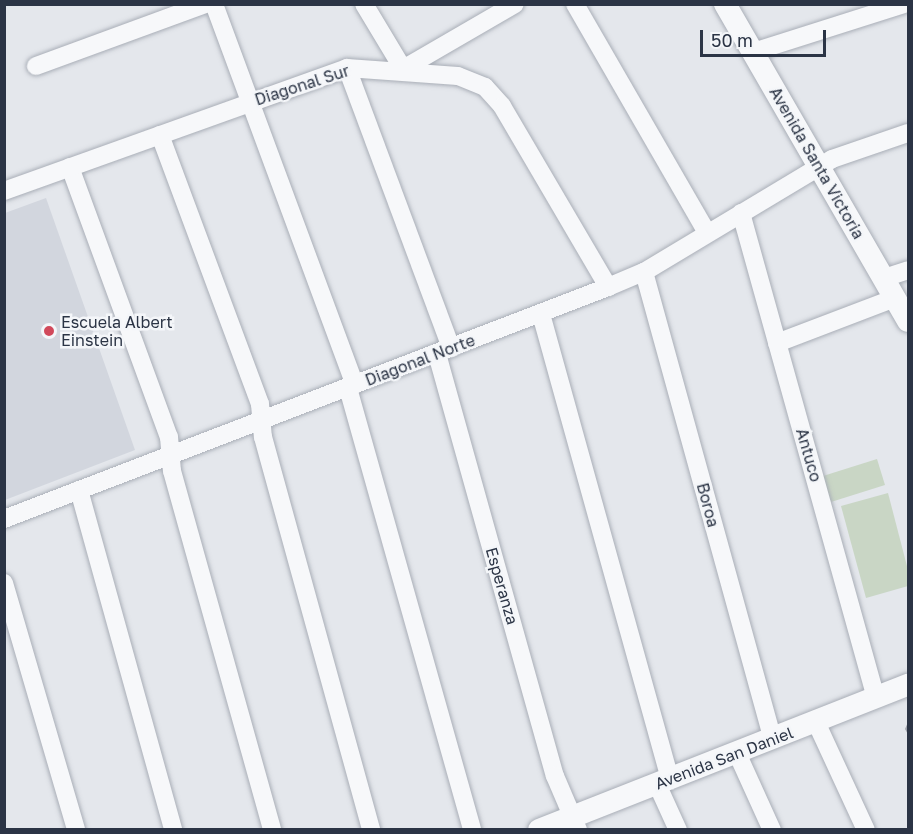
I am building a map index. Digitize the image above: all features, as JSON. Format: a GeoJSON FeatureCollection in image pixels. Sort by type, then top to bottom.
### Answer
{"type":"FeatureCollection","features":[{"type":"Feature","properties":{"kind":"street"},"geometry":{"type":"LineString","coordinates":[[36,66],[205,4]]}},
{"type":"Feature","properties":{"kind":"street"},"geometry":{"type":"LineString","coordinates":[[214,4],[351,386],[472,830]]}},
{"type":"Feature","properties":{"kind":"street"},"geometry":{"type":"LineString","coordinates":[[364,4],[403,69],[515,4]]}},
{"type":"Feature","properties":{"kind":"street"},"geometry":{"type":"LineString","coordinates":[[574,4],[707,233]]}},
{"type":"Feature","properties":{"kind":"street","name":"Avenida Santa Victoria"},"geometry":{"type":"LineString","coordinates":[[725,4],[909,321]]}},
{"type":"Feature","properties":{"kind":"street"},"geometry":{"type":"LineString","coordinates":[[753,52],[861,11],[904,4]]}},
{"type":"Feature","properties":{"kind":"street","name":"Diagonal Sur"},"geometry":{"type":"LineString","coordinates":[[4,191],[348,68],[403,69],[467,78],[494,96],[608,287]]}},
{"type":"Feature","properties":{"kind":"street","name":"Esperanza"},"geometry":{"type":"LineString","coordinates":[[348,68],[444,351],[555,776],[575,823]]}},
{"type":"Feature","properties":{"kind":"street","name":"Diagonal Norte"},"geometry":{"type":"LineString","coordinates":[[4,519],[541,314],[644,272],[844,154],[909,133]]}},
{"type":"Feature","properties":{"kind":"street"},"geometry":{"type":"LineString","coordinates":[[160,135],[260,404],[262,420],[371,830]]}},
{"type":"Feature","properties":{"kind":"street"},"geometry":{"type":"LineString","coordinates":[[70,167],[169,437],[171,455],[273,830]]}},
{"type":"Feature","properties":{"kind":"street","name":"Antuco"},"geometry":{"type":"LineString","coordinates":[[741,213],[876,698]]}},
{"type":"Feature","properties":{"kind":"street"},"geometry":{"type":"LineString","coordinates":[[884,278],[909,270]]}},
{"type":"Feature","properties":{"kind":"street","name":"Boroa"},"geometry":{"type":"LineString","coordinates":[[644,272],[773,739]]}},
{"type":"Feature","properties":{"kind":"street"},"geometry":{"type":"LineString","coordinates":[[777,343],[895,298]]}},
{"type":"Feature","properties":{"kind":"street"},"geometry":{"type":"LineString","coordinates":[[541,314],[663,781],[678,830]]}},
{"type":"Feature","properties":{"kind":"street"},"geometry":{"type":"LineString","coordinates":[[79,490],[174,830]]}},
{"type":"Feature","properties":{"kind":"street"},"geometry":{"type":"LineString","coordinates":[[4,583],[76,830]]}},
{"type":"Feature","properties":{"kind":"street","name":"Avenida San Daniel"},"geometry":{"type":"LineString","coordinates":[[539,830],[575,823],[663,781],[909,685]]}},
{"type":"Feature","properties":{"kind":"street"},"geometry":{"type":"LineString","coordinates":[[816,722],[866,830]]}},
{"type":"Feature","properties":{"kind":"street"},"geometry":{"type":"LineString","coordinates":[[737,753],[772,830]]}},
{"type":"Feature","properties":{"kind":"shaded area","name":"Escuela Albert Einstein"},"geometry":{"type":"Polygon","coordinates":[[[46,198],[135,450],[5,500],[5,213],[46,198]]]}},
{"type":"Feature","properties":{"kind":"green space"},"geometry":{"type":"Polygon","coordinates":[[[877,459],[885,485],[831,502],[823,476],[877,459]]]}},
{"type":"Feature","properties":{"kind":"green space"},"geometry":{"type":"Polygon","coordinates":[[[888,493],[908,570],[908,586],[866,598],[841,506],[888,493]]]}},
{"type":"Feature","properties":{"kind":"place","name":"Escuela Albert Einstein"},"geometry":{"type":"Point","coordinates":[49,331]}}]}
